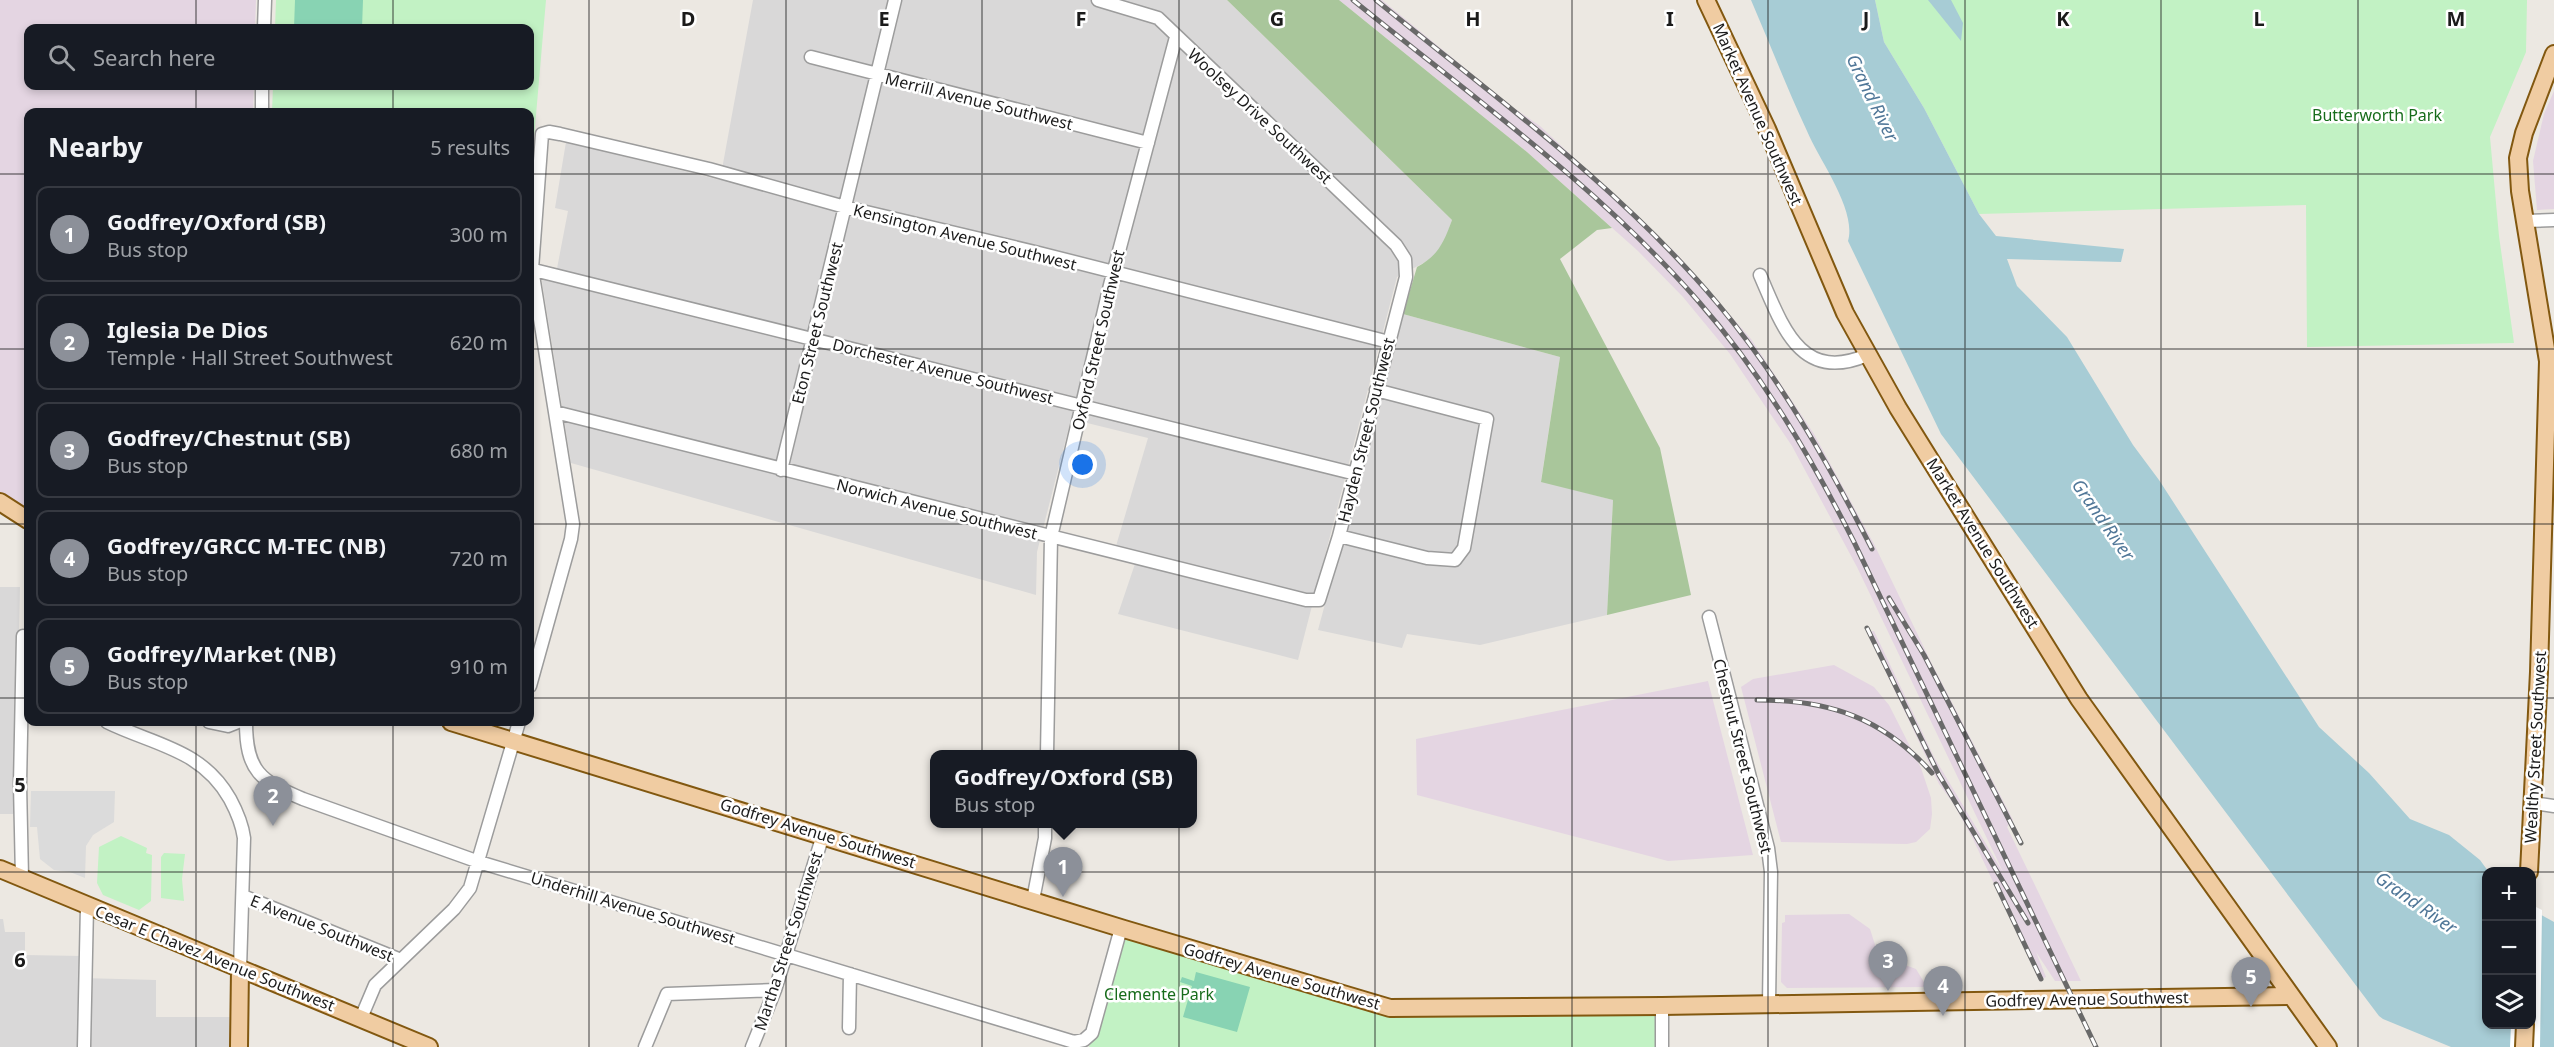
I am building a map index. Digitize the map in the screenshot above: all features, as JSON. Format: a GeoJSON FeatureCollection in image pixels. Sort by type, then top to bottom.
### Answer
{"type":"FeatureCollection","features":[{"type":"Feature","properties":{"kind":"main road","name":"Market Avenue Southwest"},"geometry":{"type":"LineString","coordinates":[[1706,0],[1767,129],[1826,271],[1867,355],[2079,699],[2328,1047]]}},
{"type":"Feature","properties":{"kind":"main road","name":"Wealthy Street Southwest"},"geometry":{"type":"LineString","coordinates":[[2529,867],[2548,361],[2525,221],[2518,158],[2524,133],[2554,54]]}},
{"type":"Feature","properties":{"kind":"main road"},"geometry":{"type":"LineString","coordinates":[[0,502],[24,517]]}},
{"type":"Feature","properties":{"kind":"main road","name":"Godfrey Avenue Southwest"},"geometry":{"type":"LineString","coordinates":[[465,726],[1121,928],[1390,1008],[2290,996]]}},
{"type":"Feature","properties":{"kind":"main road","name":"Cesar E Chavez Avenue Southwest"},"geometry":{"type":"LineString","coordinates":[[0,869],[429,1047]]}},
{"type":"Feature","properties":{"kind":"main road"},"geometry":{"type":"LineString","coordinates":[[238,1047],[240,969]]}},
{"type":"Feature","properties":{"kind":"main road"},"geometry":{"type":"LineString","coordinates":[[2524,1047],[2525,1029]]}},
{"type":"Feature","properties":{"kind":"street"},"geometry":{"type":"LineString","coordinates":[[264,24],[265,0]]}},
{"type":"Feature","properties":{"kind":"street","name":"Eton Street Southwest"},"geometry":{"type":"LineString","coordinates":[[781,470],[896,0]]}},
{"type":"Feature","properties":{"kind":"street","name":"Woolsey Drive Southwest"},"geometry":{"type":"LineString","coordinates":[[1098,0],[1158,18],[1391,240],[1405,259]]}},
{"type":"Feature","properties":{"kind":"street","name":"Oxford Street Southwest"},"geometry":{"type":"LineString","coordinates":[[1047,750],[1051,537],[1114,274],[1176,37]]}},
{"type":"Feature","properties":{"kind":"street","name":"Merrill Avenue Southwest"},"geometry":{"type":"LineString","coordinates":[[811,57],[1148,143]]}},
{"type":"Feature","properties":{"kind":"street"},"geometry":{"type":"LineString","coordinates":[[262,90],[262,108]]}},
{"type":"Feature","properties":{"kind":"street","name":"Kensington Avenue Southwest"},"geometry":{"type":"LineString","coordinates":[[534,232],[542,134],[549,132],[708,168],[845,207],[1389,342]]}},
{"type":"Feature","properties":{"kind":"street"},"geometry":{"type":"LineString","coordinates":[[2525,221],[2554,219]]}},
{"type":"Feature","properties":{"kind":"street","name":"Hayden Street Southwest"},"geometry":{"type":"LineString","coordinates":[[1319,600],[1356,474],[1406,277],[1405,259]]}},
{"type":"Feature","properties":{"kind":"street","name":"Dorchester Avenue Southwest"},"geometry":{"type":"LineString","coordinates":[[534,270],[1083,405],[1147,424],[1356,474]]}},
{"type":"Feature","properties":{"kind":"street"},"geometry":{"type":"LineString","coordinates":[[1760,275],[1792,342],[1803,352],[1816,360],[1841,364],[1867,355]]}},
{"type":"Feature","properties":{"kind":"street"},"geometry":{"type":"LineString","coordinates":[[534,287],[573,524],[571,539],[534,672]]}},
{"type":"Feature","properties":{"kind":"street"},"geometry":{"type":"LineString","coordinates":[[1339,536],[1427,558],[1455,560],[1464,548],[1488,419],[1376,390]]}},
{"type":"Feature","properties":{"kind":"street","name":"Norwich Avenue Southwest"},"geometry":{"type":"LineString","coordinates":[[555,412],[1306,600],[1319,600]]}},
{"type":"Feature","properties":{"kind":"street","name":"Chestnut Street Southwest"},"geometry":{"type":"LineString","coordinates":[[1709,617],[1768,848],[1771,872],[1769,1003]]}},
{"type":"Feature","properties":{"kind":"street"},"geometry":{"type":"LineString","coordinates":[[22,878],[20,784],[23,636]]}},
{"type":"Feature","properties":{"kind":"street"},"geometry":{"type":"LineString","coordinates":[[116,726],[196,760],[220,783],[243,826],[240,969]]}},
{"type":"Feature","properties":{"kind":"street","name":"Underhill Avenue Southwest"},"geometry":{"type":"LineString","coordinates":[[247,726],[251,760],[259,776],[276,788],[416,841],[479,862],[1068,1041],[1080,1042],[1092,1033],[1121,928]]}},
{"type":"Feature","properties":{"kind":"street"},"geometry":{"type":"LineString","coordinates":[[361,1018],[375,985],[454,909],[470,888],[518,726]]}},
{"type":"Feature","properties":{"kind":"street"},"geometry":{"type":"LineString","coordinates":[[2533,803],[2554,806]]}},
{"type":"Feature","properties":{"kind":"street"},"geometry":{"type":"LineString","coordinates":[[1033,900],[1046,828]]}},
{"type":"Feature","properties":{"kind":"street","name":"Martha Street Southwest"},"geometry":{"type":"LineString","coordinates":[[752,1047],[775,990],[823,835]]}},
{"type":"Feature","properties":{"kind":"street","name":"E Avenue Southwest"},"geometry":{"type":"LineString","coordinates":[[243,896],[401,960]]}},
{"type":"Feature","properties":{"kind":"street"},"geometry":{"type":"LineString","coordinates":[[84,1047],[87,906]]}},
{"type":"Feature","properties":{"kind":"street"},"geometry":{"type":"LineString","coordinates":[[849,1029],[850,974]]}},
{"type":"Feature","properties":{"kind":"street"},"geometry":{"type":"LineString","coordinates":[[645,1047],[667,994],[775,990]]}},
{"type":"Feature","properties":{"kind":"street"},"geometry":{"type":"LineString","coordinates":[[1662,1006],[1662,1047]]}},
{"type":"Feature","properties":{"kind":"shaded area"},"geometry":{"type":"Polygon","coordinates":[[[0,0],[256,0],[255,24],[24,24],[24,90],[254,90],[253,108],[24,108],[24,511],[0,496],[0,0]]]}},
{"type":"Feature","properties":{"kind":"shaded area"},"geometry":{"type":"Polygon","coordinates":[[[753,0],[1227,0],[1452,220],[1444,243],[1431,259],[1397,277],[1298,660],[1118,614],[1139,552],[1116,546],[1148,438],[1071,419],[1037,552],[1036,595],[571,463],[542,282],[543,277],[555,279],[568,211],[555,208],[566,142],[720,180],[753,0]]]}},
{"type":"Feature","properties":{"kind":"shaded area"},"geometry":{"type":"Polygon","coordinates":[[[1339,0],[1382,0],[1511,106],[1540,126],[1676,253],[1751,339],[1814,434],[1874,544],[1931,662],[2013,820],[2007,827],[2081,981],[2055,981],[2036,952],[2046,977],[2039,980],[1973,839],[1953,803],[1939,784],[1867,632],[1874,631],[1934,757],[2004,874],[1857,567],[1792,446],[1730,354],[1683,297],[1638,251],[1527,152],[1339,0]]]}},
{"type":"Feature","properties":{"kind":"shaded area"},"geometry":{"type":"Polygon","coordinates":[[[2554,91],[2554,209],[2537,210],[2533,161],[2544,114],[2554,91]]]}},
{"type":"Feature","properties":{"kind":"shaded area"},"geometry":{"type":"Polygon","coordinates":[[[1403,314],[1560,357],[1541,481],[1613,500],[1607,615],[1480,645],[1407,634],[1402,648],[1318,630],[1403,314]]]}},
{"type":"Feature","properties":{"kind":"shaded area"},"geometry":{"type":"Polygon","coordinates":[[[0,587],[20,587],[15,814],[0,814],[0,587]]]}},
{"type":"Feature","properties":{"kind":"shaded area"},"geometry":{"type":"Polygon","coordinates":[[[1834,665],[1874,687],[1889,705],[1921,768],[1931,798],[1932,814],[1930,829],[1916,842],[1907,844],[1781,842],[1741,687],[1753,679],[1834,665]]]}},
{"type":"Feature","properties":{"kind":"shaded area"},"geometry":{"type":"Polygon","coordinates":[[[1708,681],[1753,855],[1668,861],[1417,795],[1416,739],[1708,681]]]}},
{"type":"Feature","properties":{"kind":"shaded area"},"geometry":{"type":"Polygon","coordinates":[[[31,791],[115,791],[114,822],[93,835],[86,846],[85,878],[70,872],[54,870],[40,859],[37,827],[30,827],[31,791]]]}},
{"type":"Feature","properties":{"kind":"shaded area"},"geometry":{"type":"Polygon","coordinates":[[[1849,914],[1870,929],[1877,951],[1886,958],[1916,969],[1927,987],[1787,988],[1781,982],[1782,923],[1785,922],[1785,915],[1849,914]]]}},
{"type":"Feature","properties":{"kind":"shaded area"},"geometry":{"type":"Polygon","coordinates":[[[0,919],[3,919],[5,932],[25,932],[25,955],[82,956],[82,978],[156,980],[156,1017],[234,1017],[233,1047],[0,1047],[0,919]]]}},
{"type":"Feature","properties":{"kind":"green space"},"geometry":{"type":"Polygon","coordinates":[[[276,0],[546,0],[534,138],[534,108],[272,108],[273,90],[534,90],[534,24],[275,24],[276,0]]]}},
{"type":"Feature","properties":{"kind":"green space"},"geometry":{"type":"Polygon","coordinates":[[[295,0],[363,0],[362,24],[294,24],[295,0]]]}},
{"type":"Feature","properties":{"kind":"green space"},"geometry":{"type":"Polygon","coordinates":[[[1227,0],[1339,0],[1527,152],[1612,228],[1597,230],[1560,259],[1660,448],[1691,595],[1607,615],[1613,500],[1541,482],[1560,357],[1403,314],[1417,267],[1439,248],[1452,220],[1227,0]]]}},
{"type":"Feature","properties":{"kind":"green space","name":"Butterworth Park"},"geometry":{"type":"Polygon","coordinates":[[[1875,0],[2527,0],[2526,52],[2490,137],[2499,236],[2514,343],[2307,347],[2306,205],[1979,214],[1924,108],[1884,42],[1875,0]]]}},
{"type":"Feature","properties":{"kind":"green space"},"geometry":{"type":"Polygon","coordinates":[[[121,836],[147,848],[146,853],[152,855],[151,901],[139,910],[103,895],[97,883],[99,847],[121,836]]]}},
{"type":"Feature","properties":{"kind":"green space"},"geometry":{"type":"Polygon","coordinates":[[[164,853],[185,854],[182,879],[184,901],[161,898],[161,857],[164,853]]]}},
{"type":"Feature","properties":{"kind":"green space","name":"Clemente Park"},"geometry":{"type":"Polygon","coordinates":[[[1121,928],[1380,1006],[1662,1006],[1662,1047],[1089,1047],[1121,928]]]}},
{"type":"Feature","properties":{"kind":"green space"},"geometry":{"type":"Polygon","coordinates":[[[1196,972],[1250,987],[1237,1032],[1183,1017],[1192,986],[1180,982],[1182,977],[1194,981],[1196,972]]]}},
{"type":"Feature","properties":{"kind":"water","name":"Grand River"},"geometry":{"type":"Polygon","coordinates":[[[1751,0],[1875,0],[1884,42],[1924,108],[1979,214],[1996,236],[2124,249],[2121,262],[2007,259],[2017,286],[2067,337],[2133,445],[2159,480],[2319,727],[2369,773],[2410,819],[2449,835],[2480,860],[2485,867],[2482,867],[2482,1029],[2536,1029],[2536,912],[2554,922],[2554,1047],[2451,1047],[2379,1016],[1941,434],[1848,241],[1847,215],[1842,200],[1800,115],[1751,0]]]}},
{"type":"Feature","properties":{"kind":"water"},"geometry":{"type":"Polygon","coordinates":[[[1928,0],[1951,0],[1963,23],[1961,41],[1928,0]]]}},
{"type":"Feature","properties":{"kind":"pier"},"geometry":{"type":"Polygon","coordinates":[[[2536,907],[2542,910],[2540,1047],[2510,1047],[2511,1029],[2536,1029],[2536,907]]]}},
{"type":"Feature","properties":{"kind":"railway"},"geometry":{"type":"LineString","coordinates":[[1353,0],[1577,181],[1660,260],[1699,302],[1744,358],[1803,448],[1854,542],[2096,1047]]}},
{"type":"Feature","properties":{"kind":"railway"},"geometry":{"type":"LineString","coordinates":[[1376,0],[1554,144],[1598,182],[1680,261],[1741,332],[1762,361],[1802,422],[1872,549]]}},
{"type":"Feature","properties":{"kind":"railway"},"geometry":{"type":"LineString","coordinates":[[1889,598],[1924,655],[2021,843]]}},
{"type":"Feature","properties":{"kind":"railway"},"geometry":{"type":"LineString","coordinates":[[1867,628],[1939,775],[2028,923]]}},
{"type":"Feature","properties":{"kind":"railway"},"geometry":{"type":"LineString","coordinates":[[1757,700],[1808,704],[1853,716],[1894,738],[1932,773]]}},
{"type":"Feature","properties":{"kind":"railway"},"geometry":{"type":"LineString","coordinates":[[1996,884],[2041,979]]}},
{"type":"Feature","properties":{"kind":"place","name":"Iglesia De Dios"},"geometry":{"type":"Point","coordinates":[273,826]}},
{"type":"Feature","properties":{"kind":"place","name":"Godfrey/Oxford (SB)"},"geometry":{"type":"Point","coordinates":[1063,897]}},
{"type":"Feature","properties":{"kind":"place","name":"Godfrey/Chestnut (SB)"},"geometry":{"type":"Point","coordinates":[1888,991]}},
{"type":"Feature","properties":{"kind":"place","name":"Godfrey/Market (NB)"},"geometry":{"type":"Point","coordinates":[2251,1007]}},
{"type":"Feature","properties":{"kind":"place","name":"Godfrey/GRCC M-TEC (NB)"},"geometry":{"type":"Point","coordinates":[1943,1016]}}]}
